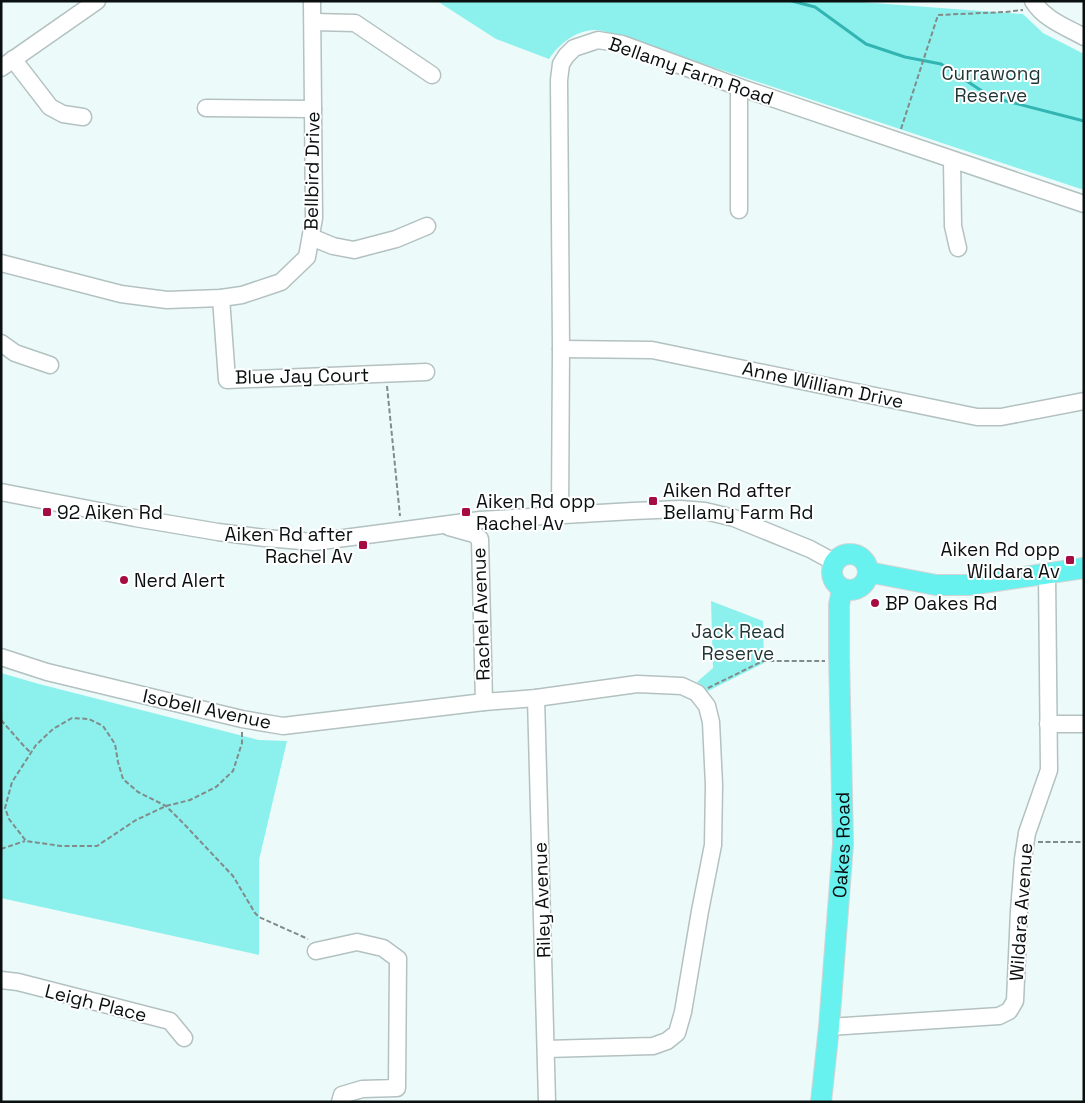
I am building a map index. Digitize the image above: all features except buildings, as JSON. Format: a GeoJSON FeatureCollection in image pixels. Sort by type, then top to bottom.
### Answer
{"type":"FeatureCollection","features":[{"type":"Feature","properties":{"kind":"main road"},"geometry":{"type":"LineString","coordinates":[[846,554],[859,556],[867,566],[867,580],[861,587],[855,590],[849,590],[836,585],[832,574],[834,562],[840,556],[846,554]]}},
{"type":"Feature","properties":{"kind":"main road"},"geometry":{"type":"LineString","coordinates":[[868,572],[936,585],[969,585],[1084,568]]}},
{"type":"Feature","properties":{"kind":"main road","name":"Oakes Road"},"geometry":{"type":"LineString","coordinates":[[821,1102],[829,1027],[843,844],[839,660],[839,605],[842,588]]}},
{"type":"Feature","properties":{"kind":"street"},"geometry":{"type":"LineString","coordinates":[[82,117],[63,114],[50,107],[7,63],[79,6],[97,1]]}},
{"type":"Feature","properties":{"kind":"street","name":"Bellbird Drive"},"geometry":{"type":"LineString","coordinates":[[1,263],[121,294],[166,300],[221,298],[242,295],[280,282],[307,257],[314,218],[312,1]]}},
{"type":"Feature","properties":{"kind":"street"},"geometry":{"type":"LineString","coordinates":[[1036,5],[1055,21],[1084,36]]}},
{"type":"Feature","properties":{"kind":"street"},"geometry":{"type":"LineString","coordinates":[[313,22],[354,24],[432,75]]}},
{"type":"Feature","properties":{"kind":"street","name":"Bellamy Farm Road"},"geometry":{"type":"LineString","coordinates":[[560,515],[560,80],[561,64],[574,48],[598,40],[622,44],[739,87],[1084,204]]}},
{"type":"Feature","properties":{"kind":"street"},"geometry":{"type":"LineString","coordinates":[[739,87],[739,210]]}},
{"type":"Feature","properties":{"kind":"street"},"geometry":{"type":"LineString","coordinates":[[206,108],[313,109]]}},
{"type":"Feature","properties":{"kind":"street"},"geometry":{"type":"LineString","coordinates":[[952,160],[953,226],[958,248]]}},
{"type":"Feature","properties":{"kind":"street"},"geometry":{"type":"LineString","coordinates":[[311,238],[333,246],[354,250],[396,239],[427,226]]}},
{"type":"Feature","properties":{"kind":"street","name":"Blue Jay Court"},"geometry":{"type":"LineString","coordinates":[[221,298],[227,380],[426,372]]}},
{"type":"Feature","properties":{"kind":"street"},"geometry":{"type":"LineString","coordinates":[[1,343],[15,353],[50,365]]}},
{"type":"Feature","properties":{"kind":"street","name":"Anne William Drive"},"geometry":{"type":"LineString","coordinates":[[561,349],[652,350],[977,417],[1001,417],[1084,401]]}},
{"type":"Feature","properties":{"kind":"street"},"geometry":{"type":"LineString","coordinates":[[1,492],[218,532],[290,540],[320,541],[480,520],[680,509],[705,511],[734,518],[810,549],[834,562]]}},
{"type":"Feature","properties":{"kind":"street","name":"Rachel Avenue"},"geometry":{"type":"LineString","coordinates":[[440,525],[474,534],[480,539],[484,702]]}},
{"type":"Feature","properties":{"kind":"street","name":"Wildara Avenue"},"geometry":{"type":"LineString","coordinates":[[829,1027],[999,1016],[1009,1011],[1015,1001],[1023,859],[1027,833],[1049,770],[1048,574]]}},
{"type":"Feature","properties":{"kind":"street","name":"Isobell Avenue"},"geometry":{"type":"LineString","coordinates":[[1,657],[46,672],[242,720],[283,726],[484,702],[536,698],[637,684],[682,686],[697,693]]}},
{"type":"Feature","properties":{"kind":"street"},"geometry":{"type":"LineString","coordinates":[[546,1049],[653,1046],[667,1041],[677,1033],[684,1012],[700,911],[713,845],[714,786],[711,722],[707,706],[697,693]]}},
{"type":"Feature","properties":{"kind":"street","name":"Riley Avenue"},"geometry":{"type":"LineString","coordinates":[[536,698],[547,1102]]}},
{"type":"Feature","properties":{"kind":"street"},"geometry":{"type":"LineString","coordinates":[[1048,724],[1084,724]]}},
{"type":"Feature","properties":{"kind":"street"},"geometry":{"type":"LineString","coordinates":[[316,952],[357,942],[382,948],[398,959],[396,1088],[362,1089],[342,1095],[340,1102]]}},
{"type":"Feature","properties":{"kind":"street","name":"Leigh Place"},"geometry":{"type":"LineString","coordinates":[[1,980],[18,982],[170,1022],[184,1038]]}},
{"type":"Feature","properties":{"kind":"path"},"geometry":{"type":"LineString","coordinates":[[897,141],[938,15],[1005,12],[1036,5]]}},
{"type":"Feature","properties":{"kind":"path"},"geometry":{"type":"LineString","coordinates":[[386,374],[400,516]]}},
{"type":"Feature","properties":{"kind":"path"},"geometry":{"type":"LineString","coordinates":[[697,693],[763,661],[839,660]]}},
{"type":"Feature","properties":{"kind":"path"},"geometry":{"type":"LineString","coordinates":[[26,841],[8,818],[5,808],[12,782],[36,746],[52,729],[72,718],[89,719],[103,726],[115,744],[118,762],[124,779],[138,792],[166,806],[184,824],[233,876],[255,913],[308,939],[316,952]]}},
{"type":"Feature","properties":{"kind":"path"},"geometry":{"type":"LineString","coordinates":[[1,720],[31,753]]}},
{"type":"Feature","properties":{"kind":"path"},"geometry":{"type":"LineString","coordinates":[[1,849],[26,841],[61,846],[97,846],[136,820],[166,806],[190,800],[216,787],[233,771],[242,743],[242,720]]}},
{"type":"Feature","properties":{"kind":"path"},"geometry":{"type":"LineString","coordinates":[[1026,842],[1084,842]]}},
{"type":"Feature","properties":{"kind":"green space","name":"Currawong Reserve"},"geometry":{"type":"Polygon","coordinates":[[[437,1],[847,1],[1023,14],[1043,33],[1084,54],[1084,190],[602,31],[581,32],[575,35],[563,43],[549,59],[496,39],[437,1]]]}},
{"type":"Feature","properties":{"kind":"green space","name":"Jack Read Reserve"},"geometry":{"type":"Polygon","coordinates":[[[711,601],[763,621],[764,663],[708,691],[697,682],[713,668],[711,601]]]}},
{"type":"Feature","properties":{"kind":"green space"},"geometry":{"type":"Polygon","coordinates":[[[1,673],[259,740],[287,741],[259,860],[259,955],[1,898],[1,673]]]}},
{"type":"Feature","properties":{"kind":"waterway"},"geometry":{"type":"LineString","coordinates":[[792,1],[815,7],[866,44],[905,57],[941,64],[991,97],[1084,121]]}},
{"type":"Feature","properties":{"kind":"place","name":"Aiken Rd after Bellamy Farm Rd"},"geometry":{"type":"Point","coordinates":[653,501]}},
{"type":"Feature","properties":{"kind":"place","name":"92 Aiken Rd"},"geometry":{"type":"Point","coordinates":[47,512]}},
{"type":"Feature","properties":{"kind":"place","name":"Aiken Rd opp Rachel Av"},"geometry":{"type":"Point","coordinates":[466,512]}},
{"type":"Feature","properties":{"kind":"place","name":"Aiken Rd after Rachel Av"},"geometry":{"type":"Point","coordinates":[363,545]}},
{"type":"Feature","properties":{"kind":"place","name":"Aiken Rd opp Wildara Av"},"geometry":{"type":"Point","coordinates":[1070,560]}},
{"type":"Feature","properties":{"kind":"place","name":"Nerd Alert"},"geometry":{"type":"Point","coordinates":[124,580]}},
{"type":"Feature","properties":{"kind":"place","name":"BP Oakes Rd"},"geometry":{"type":"Point","coordinates":[875,603]}}]}
